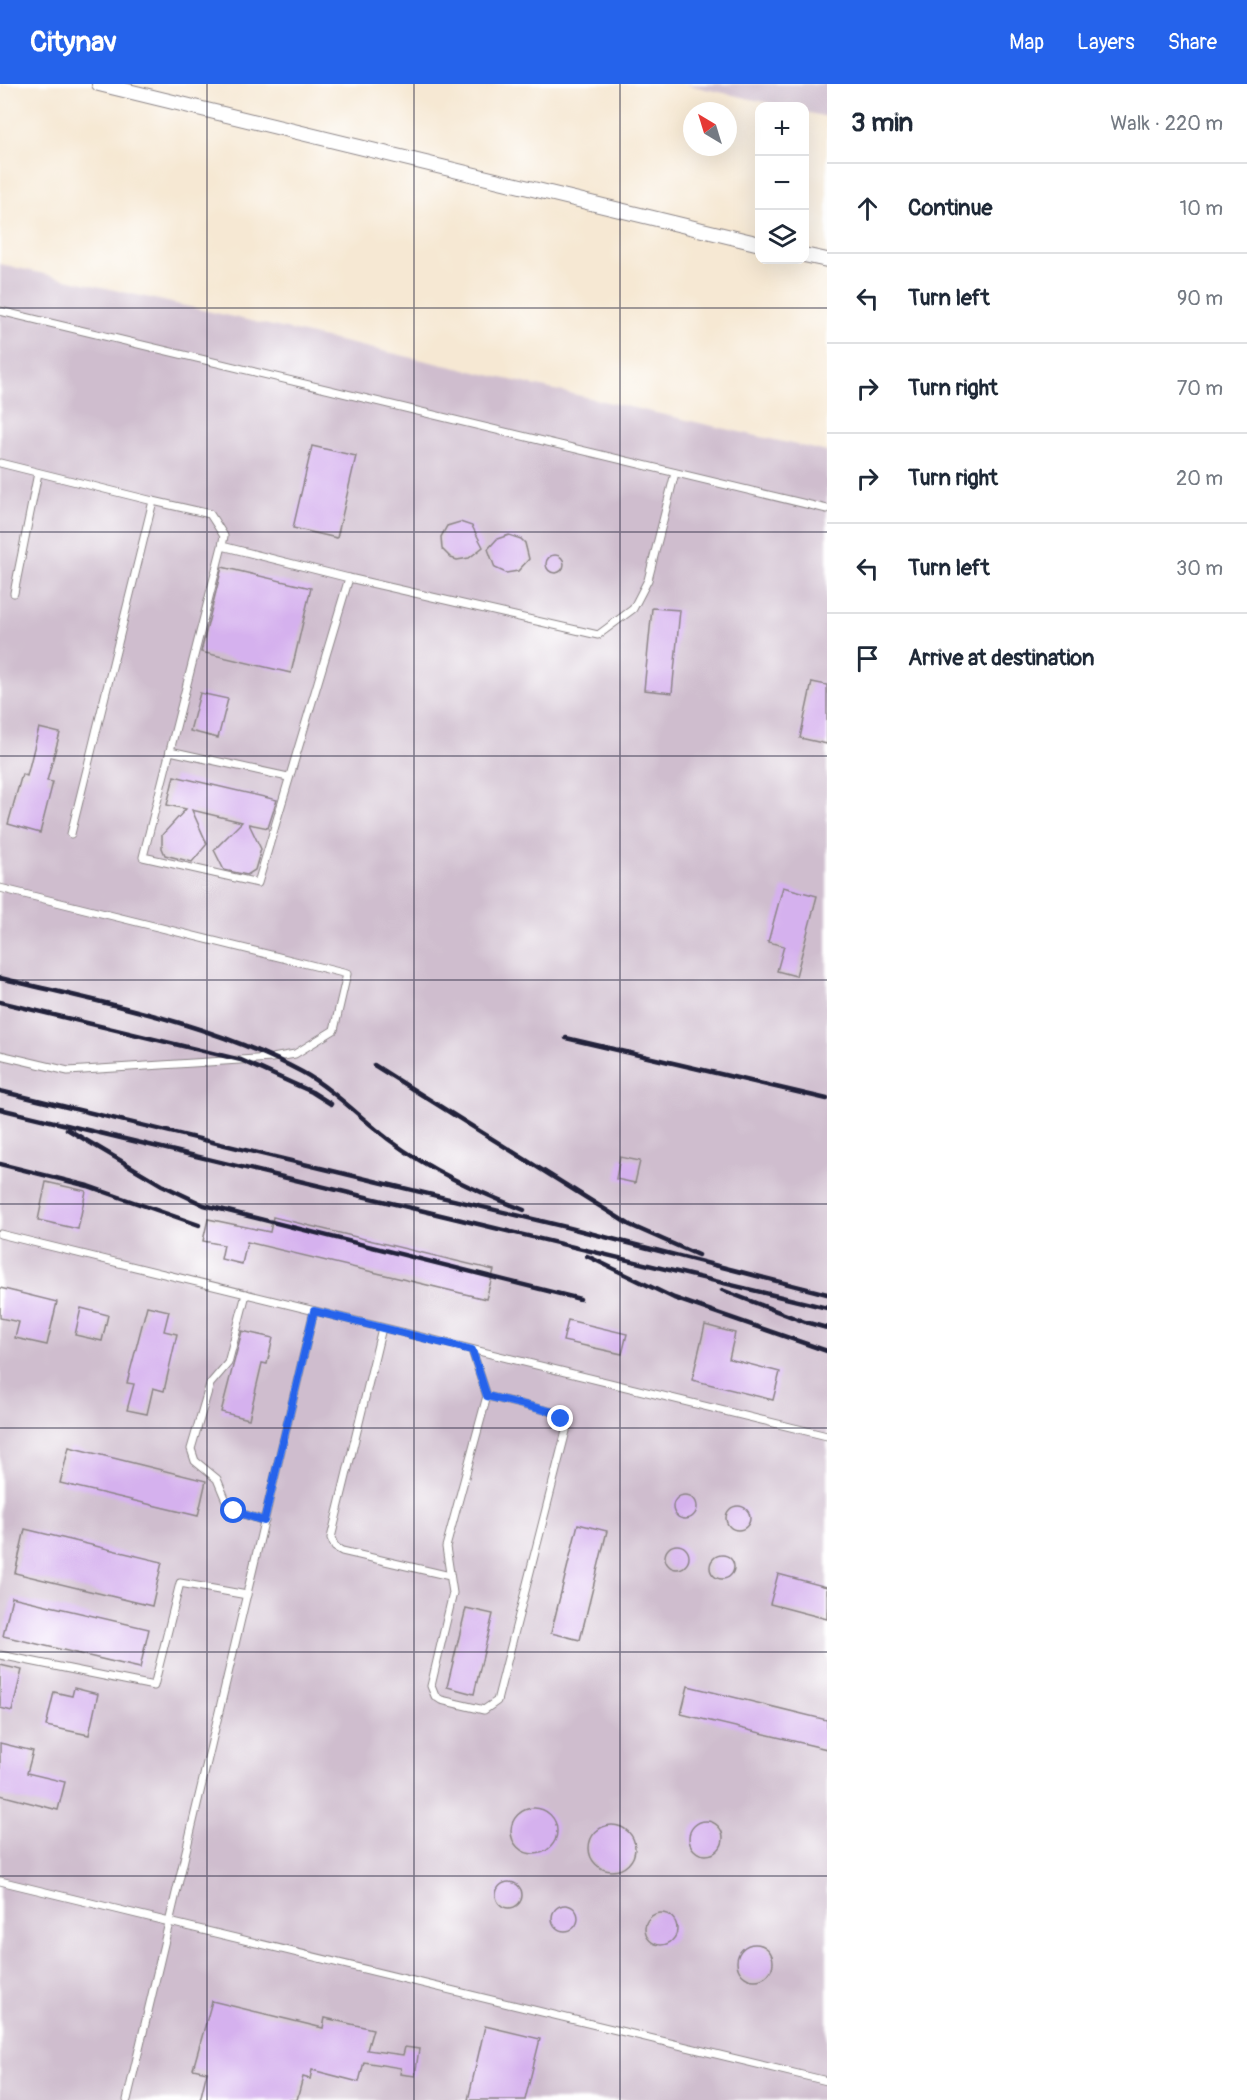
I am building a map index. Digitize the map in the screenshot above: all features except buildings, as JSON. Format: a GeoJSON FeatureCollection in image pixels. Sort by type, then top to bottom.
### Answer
{"type":"FeatureCollection","features":[{"type":"Feature","properties":{"kind":"street"},"geometry":{"type":"LineString","coordinates":[[99,84],[755,243]]}},
{"type":"Feature","properties":{"kind":"street"},"geometry":{"type":"LineString","coordinates":[[809,256],[827,260]]}},
{"type":"Feature","properties":{"kind":"lane"},"geometry":{"type":"LineString","coordinates":[[0,311],[827,509]]}},
{"type":"Feature","properties":{"kind":"lane"},"geometry":{"type":"LineString","coordinates":[[0,463],[210,514],[224,536],[143,857],[258,883],[349,578]]}},
{"type":"Feature","properties":{"kind":"lane"},"geometry":{"type":"LineString","coordinates":[[222,546],[349,578],[598,635],[633,609],[648,580],[675,472]]}},
{"type":"Feature","properties":{"kind":"lane"},"geometry":{"type":"LineString","coordinates":[[14,593],[38,473]]}},
{"type":"Feature","properties":{"kind":"lane"},"geometry":{"type":"LineString","coordinates":[[71,834],[153,501]]}},
{"type":"Feature","properties":{"kind":"lane"},"geometry":{"type":"LineString","coordinates":[[170,751],[288,777]]}},
{"type":"Feature","properties":{"kind":"lane"},"geometry":{"type":"LineString","coordinates":[[0,888],[347,974],[334,1030],[295,1054],[272,1058],[68,1071],[0,1055]]}},
{"type":"Feature","properties":{"kind":"lane"},"geometry":{"type":"LineString","coordinates":[[0,1234],[827,1436]]}},
{"type":"Feature","properties":{"kind":"lane"},"geometry":{"type":"LineString","coordinates":[[246,1294],[228,1363],[210,1384],[191,1449],[195,1461],[217,1479],[226,1503],[234,1511],[264,1521]]}},
{"type":"Feature","properties":{"kind":"lane"},"geometry":{"type":"LineString","coordinates":[[127,2100],[314,1311]]}},
{"type":"Feature","properties":{"kind":"lane"},"geometry":{"type":"LineString","coordinates":[[382,1328],[331,1538],[335,1547],[342,1551],[450,1576]]}},
{"type":"Feature","properties":{"kind":"lane"},"geometry":{"type":"LineString","coordinates":[[472,1350],[487,1396],[446,1547],[453,1593],[430,1686],[441,1700],[484,1710],[497,1701],[566,1431],[561,1419],[553,1412],[487,1396]]}},
{"type":"Feature","properties":{"kind":"lane"},"geometry":{"type":"LineString","coordinates":[[0,1654],[154,1686],[180,1583],[247,1595]]}},
{"type":"Feature","properties":{"kind":"lane"},"geometry":{"type":"LineString","coordinates":[[0,1881],[827,2081]]}},
{"type":"Feature","properties":{"kind":"shaded area"},"geometry":{"type":"Polygon","coordinates":[[[684,84],[827,84],[827,117],[809,113],[809,102],[764,102],[684,84]]]}},
{"type":"Feature","properties":{"kind":"shaded area"},"geometry":{"type":"Polygon","coordinates":[[[0,264],[827,452],[827,2100],[0,2100],[0,264]]]}},
{"type":"Feature","properties":{"kind":"railway"},"geometry":{"type":"LineString","coordinates":[[0,978],[154,1016],[230,1040],[266,1055],[313,1078],[388,1139],[436,1170],[524,1210]]}},
{"type":"Feature","properties":{"kind":"railway"},"geometry":{"type":"LineString","coordinates":[[0,1002],[241,1060],[312,1092],[331,1104]]}},
{"type":"Feature","properties":{"kind":"railway"},"geometry":{"type":"LineString","coordinates":[[566,1038],[827,1099]]}},
{"type":"Feature","properties":{"kind":"railway"},"geometry":{"type":"LineString","coordinates":[[374,1065],[630,1225],[698,1255]]}},
{"type":"Feature","properties":{"kind":"railway"},"geometry":{"type":"LineString","coordinates":[[0,1091],[566,1227],[827,1294]]}},
{"type":"Feature","properties":{"kind":"railway"},"geometry":{"type":"LineString","coordinates":[[0,1109],[827,1308]]}},
{"type":"Feature","properties":{"kind":"railway"},"geometry":{"type":"LineString","coordinates":[[67,1129],[162,1185],[204,1205],[580,1299]]}},
{"type":"Feature","properties":{"kind":"railway"},"geometry":{"type":"LineString","coordinates":[[0,1164],[88,1186],[199,1225]]}},
{"type":"Feature","properties":{"kind":"railway"},"geometry":{"type":"LineString","coordinates":[[587,1256],[674,1298],[827,1351]]}},
{"type":"Feature","properties":{"kind":"railway"},"geometry":{"type":"LineString","coordinates":[[722,1290],[805,1322],[827,1328]]}},
{"type":"Feature","properties":{"kind":"route"},"geometry":{"type":"LineString","coordinates":[[234,1511],[264,1521],[314,1311],[472,1350],[487,1396],[553,1412],[561,1419]]}}]}
